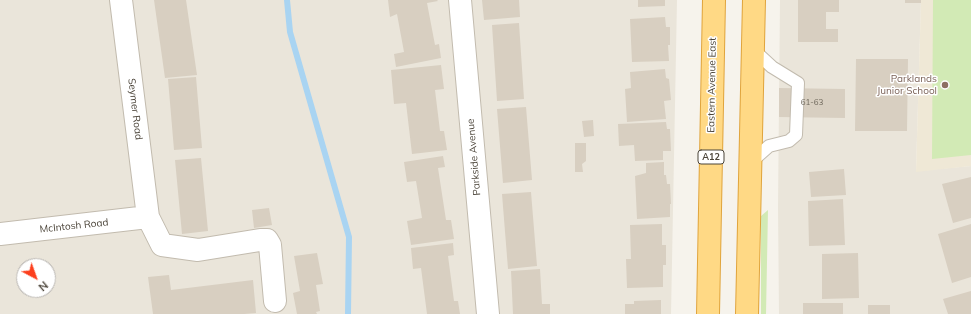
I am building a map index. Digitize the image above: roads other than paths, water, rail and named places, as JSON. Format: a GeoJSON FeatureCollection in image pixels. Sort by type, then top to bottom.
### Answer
{"type":"FeatureCollection","features":[{"type":"Feature","properties":{"kind":"highway","name":"Eastern Avenue East"},"geometry":{"type":"LineString","coordinates":[[708,314],[714,0]]}},
{"type":"Feature","properties":{"kind":"highway"},"geometry":{"type":"LineString","coordinates":[[747,314],[754,0]]}},
{"type":"Feature","properties":{"kind":"street","name":"Seymer Road"},"geometry":{"type":"LineString","coordinates":[[121,0],[148,217],[162,245],[198,250],[267,240],[270,245],[275,301]]}},
{"type":"Feature","properties":{"kind":"street","name":"Parkside Avenue"},"geometry":{"type":"LineString","coordinates":[[460,0],[488,314]]}},
{"type":"Feature","properties":{"kind":"street","name":"McIntosh Road"},"geometry":{"type":"LineString","coordinates":[[0,234],[148,217]]}},
{"type":"Feature","properties":{"kind":"lane"},"geometry":{"type":"LineString","coordinates":[[750,162],[769,146],[789,141],[796,135],[798,84],[772,67],[760,55],[753,45]]}},
{"type":"Feature","properties":{"kind":"waterway"},"geometry":{"type":"LineString","coordinates":[[287,0],[290,32],[349,237],[348,314]]}},
{"type":"Feature","properties":{"kind":"place","name":"Parklands Junior School"},"geometry":{"type":"Point","coordinates":[945,85]}}]}
